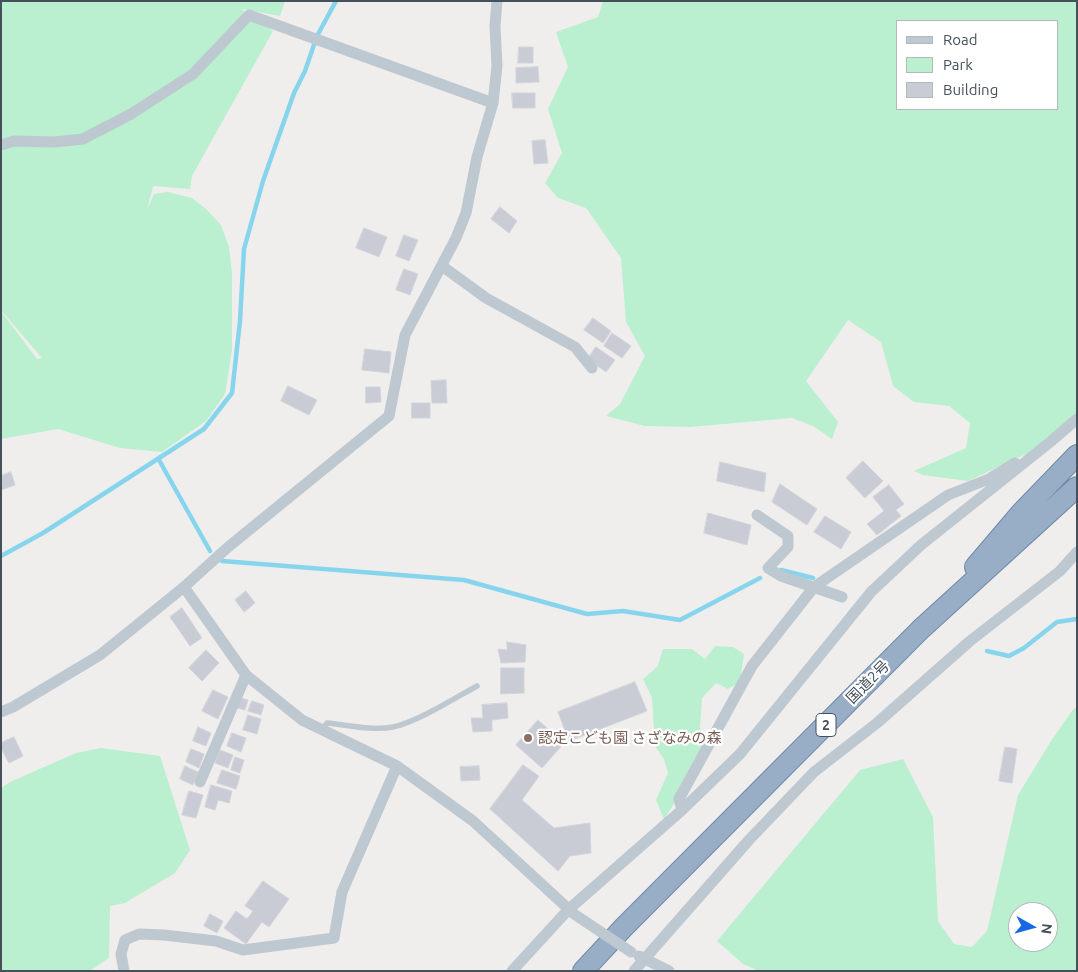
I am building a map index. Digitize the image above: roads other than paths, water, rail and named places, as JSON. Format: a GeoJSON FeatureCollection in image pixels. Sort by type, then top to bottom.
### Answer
{"type":"FeatureCollection","features":[{"type":"Feature","properties":{"kind":"highway"},"geometry":{"type":"LineString","coordinates":[[921,629],[1021,513],[1077,455]]}},
{"type":"Feature","properties":{"kind":"highway","name":"国道2号"},"geometry":{"type":"LineString","coordinates":[[583,971],[624,927],[921,629],[1077,487]]}},
{"type":"Feature","properties":{"kind":"highway"},"geometry":{"type":"LineString","coordinates":[[983,574],[1077,499]]}},
{"type":"Feature","properties":{"kind":"street"},"geometry":{"type":"LineString","coordinates":[[1,712],[13,707],[100,655],[184,588],[227,548],[389,416],[406,334],[456,238],[466,213],[477,157],[493,103],[497,66],[495,26],[497,1]]}},
{"type":"Feature","properties":{"kind":"street"},"geometry":{"type":"LineString","coordinates":[[1,144],[14,141],[55,142],[83,139],[131,114],[193,74],[249,15],[493,103]]}},
{"type":"Feature","properties":{"kind":"street"},"geometry":{"type":"LineString","coordinates":[[442,266],[486,298],[575,347],[592,368]]}},
{"type":"Feature","properties":{"kind":"street"},"geometry":{"type":"LineString","coordinates":[[512,971],[740,754],[871,592],[921,545],[1077,419]]}},
{"type":"Feature","properties":{"kind":"street"},"geometry":{"type":"LineString","coordinates":[[682,810],[678,799],[752,666],[814,587],[948,494],[989,479],[1016,463],[1023,464]]}},
{"type":"Feature","properties":{"kind":"street"},"geometry":{"type":"LineString","coordinates":[[756,514],[788,536],[788,547],[768,568],[781,576],[842,596]]}},
{"type":"Feature","properties":{"kind":"street"},"geometry":{"type":"LineString","coordinates":[[634,971],[749,840],[814,772],[877,723],[970,641],[1060,571],[1077,552]]}},
{"type":"Feature","properties":{"kind":"street"},"geometry":{"type":"LineString","coordinates":[[184,588],[246,675],[302,720],[397,766],[473,821],[572,913],[631,952],[669,971]]}},
{"type":"Feature","properties":{"kind":"street"},"geometry":{"type":"LineString","coordinates":[[200,782],[246,675]]}},
{"type":"Feature","properties":{"kind":"street"},"geometry":{"type":"LineString","coordinates":[[124,971],[121,954],[125,940],[139,934],[216,941],[243,950],[334,938],[342,892],[397,766]]}},
{"type":"Feature","properties":{"kind":"lane"},"geometry":{"type":"LineString","coordinates":[[323,730],[327,723],[368,728],[392,727],[409,722],[478,686]]}},
{"type":"Feature","properties":{"kind":"waterway"},"geometry":{"type":"LineString","coordinates":[[1,556],[43,533],[204,429],[232,393],[240,321],[244,249],[263,181],[294,93],[305,71],[317,36],[336,1]]}},
{"type":"Feature","properties":{"kind":"waterway"},"geometry":{"type":"LineString","coordinates":[[159,460],[210,551]]}},
{"type":"Feature","properties":{"kind":"waterway"},"geometry":{"type":"LineString","coordinates":[[222,561],[464,580],[587,614],[623,611],[680,620],[760,578]]}},
{"type":"Feature","properties":{"kind":"waterway"},"geometry":{"type":"LineString","coordinates":[[781,570],[813,578]]}},
{"type":"Feature","properties":{"kind":"waterway"},"geometry":{"type":"LineString","coordinates":[[987,651],[1009,656],[1024,648],[1057,622],[1077,619]]}},
{"type":"Feature","properties":{"kind":"place","name":"認定こども園 さざなみの森"},"geometry":{"type":"Point","coordinates":[528,738]}}]}
